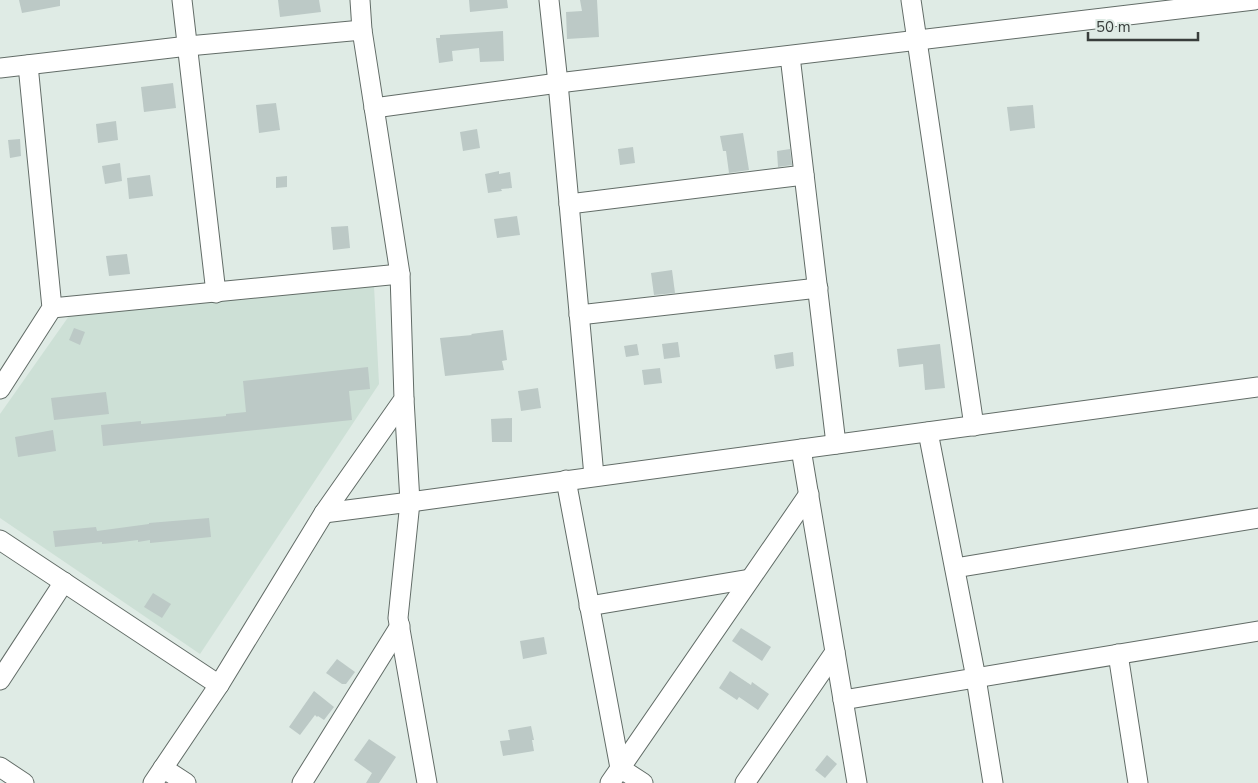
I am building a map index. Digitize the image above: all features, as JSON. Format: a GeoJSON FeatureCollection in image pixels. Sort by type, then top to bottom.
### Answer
{"type":"FeatureCollection","features":[{"type":"Feature","properties":{"kind":"street"},"geometry":{"type":"LineString","coordinates":[[182,0],[216,292]]}},
{"type":"Feature","properties":{"kind":"street"},"geometry":{"type":"LineString","coordinates":[[360,0],[362,30],[400,274],[410,502],[398,618],[427,783]]}},
{"type":"Feature","properties":{"kind":"street"},"geometry":{"type":"LineString","coordinates":[[549,0],[594,476]]}},
{"type":"Feature","properties":{"kind":"street"},"geometry":{"type":"LineString","coordinates":[[911,0],[974,426]]}},
{"type":"Feature","properties":{"kind":"street"},"geometry":{"type":"LineString","coordinates":[[374,108],[1254,0]]}},
{"type":"Feature","properties":{"kind":"street"},"geometry":{"type":"LineString","coordinates":[[0,68],[188,46],[362,30]]}},
{"type":"Feature","properties":{"kind":"street"},"geometry":{"type":"LineString","coordinates":[[790,56],[836,444]]}},
{"type":"Feature","properties":{"kind":"street"},"geometry":{"type":"LineString","coordinates":[[0,389],[52,308],[28,65]]}},
{"type":"Feature","properties":{"kind":"street"},"geometry":{"type":"LineString","coordinates":[[569,204],[804,175]]}},
{"type":"Feature","properties":{"kind":"street"},"geometry":{"type":"LineString","coordinates":[[52,308],[400,274]]}},
{"type":"Feature","properties":{"kind":"street"},"geometry":{"type":"LineString","coordinates":[[579,315],[818,288]]}},
{"type":"Feature","properties":{"kind":"street"},"geometry":{"type":"LineString","coordinates":[[324,513],[1258,388]]}},
{"type":"Feature","properties":{"kind":"street"},"geometry":{"type":"LineString","coordinates":[[186,783],[158,776],[219,685],[324,513],[404,399]]}},
{"type":"Feature","properties":{"kind":"street"},"geometry":{"type":"LineString","coordinates":[[928,432],[976,678],[992,783]]}},
{"type":"Feature","properties":{"kind":"street"},"geometry":{"type":"LineString","coordinates":[[801,448],[857,783]]}},
{"type":"Feature","properties":{"kind":"street"},"geometry":{"type":"LineString","coordinates":[[566,480],[590,606],[615,776]]}},
{"type":"Feature","properties":{"kind":"street"},"geometry":{"type":"LineString","coordinates":[[615,776],[809,494]]}},
{"type":"Feature","properties":{"kind":"street"},"geometry":{"type":"LineString","coordinates":[[955,568],[1258,518]]}},
{"type":"Feature","properties":{"kind":"street"},"geometry":{"type":"LineString","coordinates":[[0,540],[219,685]]}},
{"type":"Feature","properties":{"kind":"street"},"geometry":{"type":"LineString","coordinates":[[590,606],[750,579]]}},
{"type":"Feature","properties":{"kind":"street"},"geometry":{"type":"LineString","coordinates":[[0,680],[64,582]]}},
{"type":"Feature","properties":{"kind":"street"},"geometry":{"type":"LineString","coordinates":[[302,783],[400,626]]}},
{"type":"Feature","properties":{"kind":"street"},"geometry":{"type":"LineString","coordinates":[[843,700],[1258,631]]}},
{"type":"Feature","properties":{"kind":"street"},"geometry":{"type":"LineString","coordinates":[[745,783],[835,652]]}},
{"type":"Feature","properties":{"kind":"street"},"geometry":{"type":"LineString","coordinates":[[1118,654],[1138,783]]}},
{"type":"Feature","properties":{"kind":"street"},"geometry":{"type":"LineString","coordinates":[[0,766],[24,783]]}},
{"type":"Feature","properties":{"kind":"street"},"geometry":{"type":"LineString","coordinates":[[615,776],[643,783]]}},
{"type":"Feature","properties":{"kind":"shaded area"},"geometry":{"type":"Polygon","coordinates":[[[374,286],[379,384],[200,654],[0,518],[0,414],[69,316],[374,286]]]}},
{"type":"Feature","properties":{"kind":"building"},"geometry":{"type":"Polygon","coordinates":[[[19,0],[60,0],[60,6],[22,13],[19,0]]]}},
{"type":"Feature","properties":{"kind":"building"},"geometry":{"type":"Polygon","coordinates":[[[278,0],[319,0],[321,12],[280,17],[278,0]]]}},
{"type":"Feature","properties":{"kind":"building"},"geometry":{"type":"Polygon","coordinates":[[[469,0],[507,0],[508,8],[470,12],[469,0]]]}},
{"type":"Feature","properties":{"kind":"building"},"geometry":{"type":"Polygon","coordinates":[[[580,0],[597,0],[599,37],[567,39],[566,12],[582,11],[580,0]]]}},
{"type":"Feature","properties":{"kind":"building"},"geometry":{"type":"Polygon","coordinates":[[[503,31],[504,61],[480,62],[479,48],[452,51],[453,61],[439,63],[436,38],[440,38],[440,35],[503,31]]]}},
{"type":"Feature","properties":{"kind":"building"},"geometry":{"type":"Polygon","coordinates":[[[173,83],[176,108],[144,112],[141,87],[173,83]]]}},
{"type":"Feature","properties":{"kind":"building"},"geometry":{"type":"Polygon","coordinates":[[[276,103],[280,130],[259,133],[256,105],[276,103]]]}},
{"type":"Feature","properties":{"kind":"building"},"geometry":{"type":"Polygon","coordinates":[[[1033,105],[1035,128],[1010,131],[1007,107],[1033,105]]]}},
{"type":"Feature","properties":{"kind":"building"},"geometry":{"type":"Polygon","coordinates":[[[116,121],[118,140],[98,143],[96,124],[116,121]]]}},
{"type":"Feature","properties":{"kind":"building"},"geometry":{"type":"Polygon","coordinates":[[[477,129],[480,148],[463,151],[460,132],[477,129]]]}},
{"type":"Feature","properties":{"kind":"building"},"geometry":{"type":"Polygon","coordinates":[[[743,133],[749,170],[729,173],[726,151],[723,151],[720,136],[743,133]]]}},
{"type":"Feature","properties":{"kind":"building"},"geometry":{"type":"Polygon","coordinates":[[[20,139],[21,156],[10,158],[8,140],[20,139]]]}},
{"type":"Feature","properties":{"kind":"building"},"geometry":{"type":"Polygon","coordinates":[[[633,147],[635,163],[620,165],[618,149],[633,147]]]}},
{"type":"Feature","properties":{"kind":"building"},"geometry":{"type":"Polygon","coordinates":[[[790,149],[792,165],[778,167],[777,151],[790,149]]]}},
{"type":"Feature","properties":{"kind":"building"},"geometry":{"type":"Polygon","coordinates":[[[120,163],[122,181],[105,184],[102,166],[120,163]]]}},
{"type":"Feature","properties":{"kind":"building"},"geometry":{"type":"Polygon","coordinates":[[[499,171],[499,174],[510,172],[512,188],[488,193],[485,174],[499,171]]]}},
{"type":"Feature","properties":{"kind":"building"},"geometry":{"type":"Polygon","coordinates":[[[150,175],[153,196],[129,199],[127,178],[150,175]]]}},
{"type":"Feature","properties":{"kind":"building"},"geometry":{"type":"Polygon","coordinates":[[[287,176],[287,187],[276,188],[276,177],[287,176]]]}},
{"type":"Feature","properties":{"kind":"building"},"geometry":{"type":"Polygon","coordinates":[[[517,216],[520,235],[497,238],[494,219],[517,216]]]}},
{"type":"Feature","properties":{"kind":"building"},"geometry":{"type":"Polygon","coordinates":[[[348,226],[350,248],[333,250],[331,227],[348,226]]]}},
{"type":"Feature","properties":{"kind":"building"},"geometry":{"type":"Polygon","coordinates":[[[127,254],[130,274],[109,276],[106,256],[127,254]]]}},
{"type":"Feature","properties":{"kind":"building"},"geometry":{"type":"Polygon","coordinates":[[[672,270],[675,293],[654,295],[651,273],[672,270]]]}},
{"type":"Feature","properties":{"kind":"building"},"geometry":{"type":"Polygon","coordinates":[[[74,328],[85,332],[80,345],[69,340],[74,328]]]}},
{"type":"Feature","properties":{"kind":"building"},"geometry":{"type":"Polygon","coordinates":[[[503,330],[507,360],[502,361],[504,370],[445,376],[440,338],[503,330]]]}},
{"type":"Feature","properties":{"kind":"building"},"geometry":{"type":"Polygon","coordinates":[[[678,342],[680,357],[664,359],[662,344],[678,342]]]}},
{"type":"Feature","properties":{"kind":"building"},"geometry":{"type":"Polygon","coordinates":[[[637,344],[639,355],[626,357],[624,346],[637,344]]]}},
{"type":"Feature","properties":{"kind":"building"},"geometry":{"type":"Polygon","coordinates":[[[940,344],[945,388],[925,390],[923,364],[899,367],[897,349],[940,344]]]}},
{"type":"Feature","properties":{"kind":"building"},"geometry":{"type":"Polygon","coordinates":[[[793,352],[794,366],[776,369],[774,355],[793,352]]]}},
{"type":"Feature","properties":{"kind":"building"},"geometry":{"type":"Polygon","coordinates":[[[368,367],[370,389],[349,391],[352,420],[103,446],[101,425],[141,421],[141,424],[226,416],[226,414],[246,412],[243,381],[368,367]]]}},
{"type":"Feature","properties":{"kind":"building"},"geometry":{"type":"Polygon","coordinates":[[[660,368],[662,383],[644,385],[642,370],[660,368]]]}},
{"type":"Feature","properties":{"kind":"building"},"geometry":{"type":"Polygon","coordinates":[[[538,388],[541,408],[521,411],[518,391],[538,388]]]}},
{"type":"Feature","properties":{"kind":"building"},"geometry":{"type":"Polygon","coordinates":[[[106,392],[109,414],[54,420],[51,398],[106,392]]]}},
{"type":"Feature","properties":{"kind":"building"},"geometry":{"type":"Polygon","coordinates":[[[512,418],[512,442],[492,442],[491,419],[512,418]]]}},
{"type":"Feature","properties":{"kind":"building"},"geometry":{"type":"Polygon","coordinates":[[[53,430],[56,451],[18,457],[15,437],[53,430]]]}},
{"type":"Feature","properties":{"kind":"building"},"geometry":{"type":"Polygon","coordinates":[[[209,518],[211,537],[150,543],[150,540],[138,542],[138,540],[55,547],[53,531],[96,527],[97,531],[149,523],[209,518]]]}},
{"type":"Feature","properties":{"kind":"building"},"geometry":{"type":"Polygon","coordinates":[[[153,593],[171,604],[162,618],[144,607],[153,593]]]}},
{"type":"Feature","properties":{"kind":"building"},"geometry":{"type":"Polygon","coordinates":[[[741,628],[771,647],[762,661],[732,641],[741,628]]]}},
{"type":"Feature","properties":{"kind":"building"},"geometry":{"type":"Polygon","coordinates":[[[544,637],[547,654],[523,659],[520,641],[544,637]]]}},
{"type":"Feature","properties":{"kind":"building"},"geometry":{"type":"Polygon","coordinates":[[[337,659],[355,672],[346,684],[342,684],[326,673],[337,659]]]}},
{"type":"Feature","properties":{"kind":"building"},"geometry":{"type":"Polygon","coordinates":[[[730,671],[751,685],[752,682],[769,694],[758,710],[739,697],[737,700],[719,688],[730,671]]]}},
{"type":"Feature","properties":{"kind":"building"},"geometry":{"type":"Polygon","coordinates":[[[314,691],[334,707],[324,720],[315,715],[300,735],[289,727],[314,691]]]}},
{"type":"Feature","properties":{"kind":"building"},"geometry":{"type":"Polygon","coordinates":[[[531,726],[534,751],[503,756],[500,741],[510,740],[508,730],[531,726]]]}},
{"type":"Feature","properties":{"kind":"building"},"geometry":{"type":"Polygon","coordinates":[[[369,739],[396,757],[379,783],[366,783],[372,773],[354,760],[369,739]]]}},
{"type":"Feature","properties":{"kind":"building"},"geometry":{"type":"Polygon","coordinates":[[[827,755],[837,764],[825,778],[815,770],[827,755]]]}}]}
